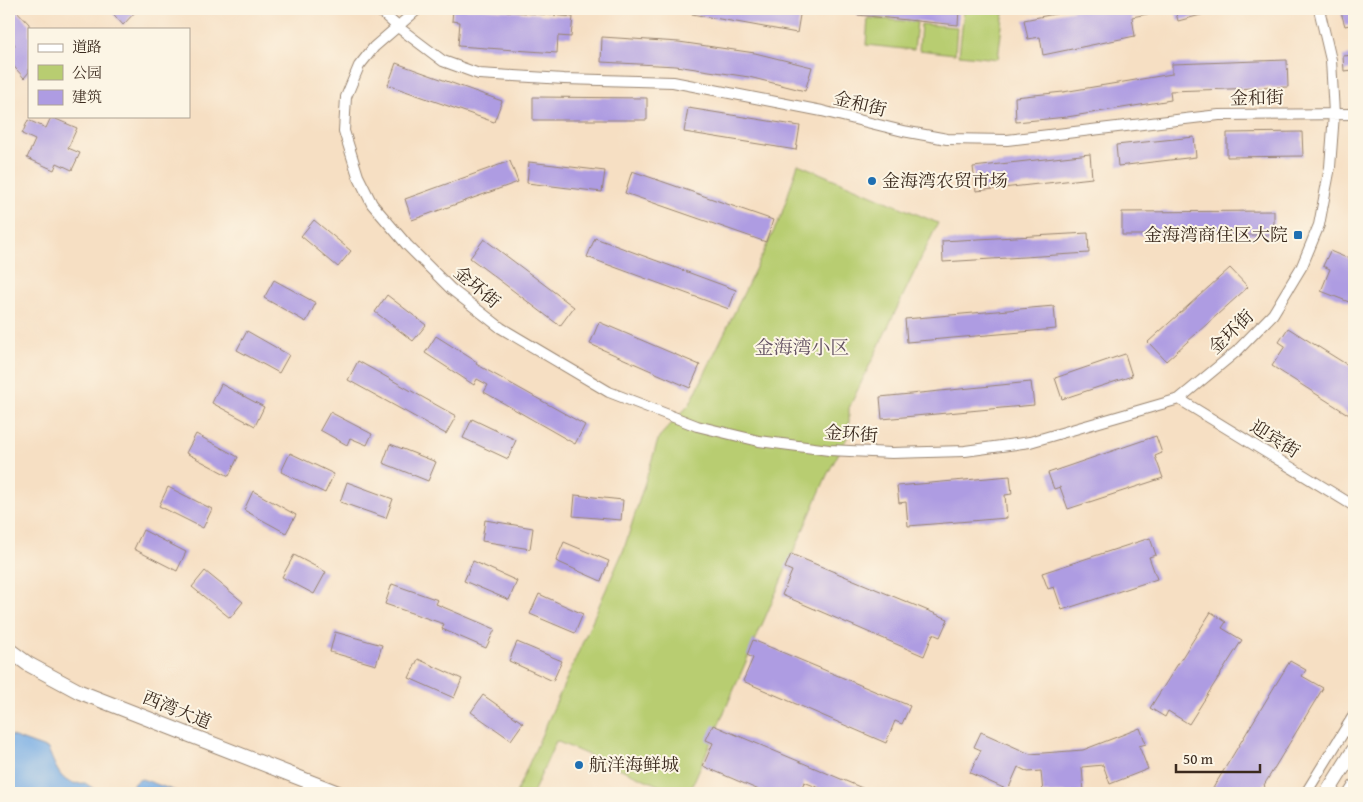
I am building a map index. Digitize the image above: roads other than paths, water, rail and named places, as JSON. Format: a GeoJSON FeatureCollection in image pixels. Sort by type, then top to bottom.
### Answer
{"type":"FeatureCollection","features":[{"type":"Feature","properties":{"kind":"main road","name":"西湾大道"},"geometry":{"type":"LineString","coordinates":[[9,650],[28,664],[80,692],[338,793]]}},
{"type":"Feature","properties":{"kind":"main road"},"geometry":{"type":"LineString","coordinates":[[1327,793],[1354,750]]}},
{"type":"Feature","properties":{"kind":"street","name":"金和街"},"geometry":{"type":"LineString","coordinates":[[378,9],[398,27],[443,61],[479,74],[673,82],[822,111],[903,131],[947,139],[1007,140],[1219,115],[1354,114]]}},
{"type":"Feature","properties":{"kind":"street","name":"金环街"},"geometry":{"type":"LineString","coordinates":[[418,9],[374,46],[359,66],[346,97],[344,131],[358,176],[372,204],[407,244],[451,289],[501,328],[609,392],[697,426],[759,441],[830,450],[892,453],[965,451],[1030,442],[1179,399],[1237,351],[1273,314],[1302,266],[1319,225],[1330,167],[1334,114],[1331,60],[1319,9]]}},
{"type":"Feature","properties":{"kind":"street","name":"迎宾街"},"geometry":{"type":"LineString","coordinates":[[1179,399],[1354,506]]}},
{"type":"Feature","properties":{"kind":"street"},"geometry":{"type":"LineString","coordinates":[[1306,793],[1354,715]]}},
{"type":"Feature","properties":{"kind":"street"},"geometry":{"type":"LineString","coordinates":[[1349,793],[1354,785]]}},
{"type":"Feature","properties":{"kind":"water"},"geometry":{"type":"Polygon","coordinates":[[[9,735],[48,749],[57,769],[64,778],[73,783],[85,783],[100,793],[9,793],[9,735]]]}},
{"type":"Feature","properties":{"kind":"water"},"geometry":{"type":"Polygon","coordinates":[[[142,779],[181,793],[130,793],[134,784],[142,779]]]}},
{"type":"Feature","properties":{"kind":"place","name":"金海湾农贸市场"},"geometry":{"type":"Point","coordinates":[872,181]}},
{"type":"Feature","properties":{"kind":"place","name":"金海湾商住区大院"},"geometry":{"type":"Point","coordinates":[1298,235]}},
{"type":"Feature","properties":{"kind":"place","name":"航洋海鲜城"},"geometry":{"type":"Point","coordinates":[579,765]}},
{"type":"Feature","properties":{"kind":"district","name":"金海湾小区"},"geometry":{"type":"Point","coordinates":[802,347]}}]}
